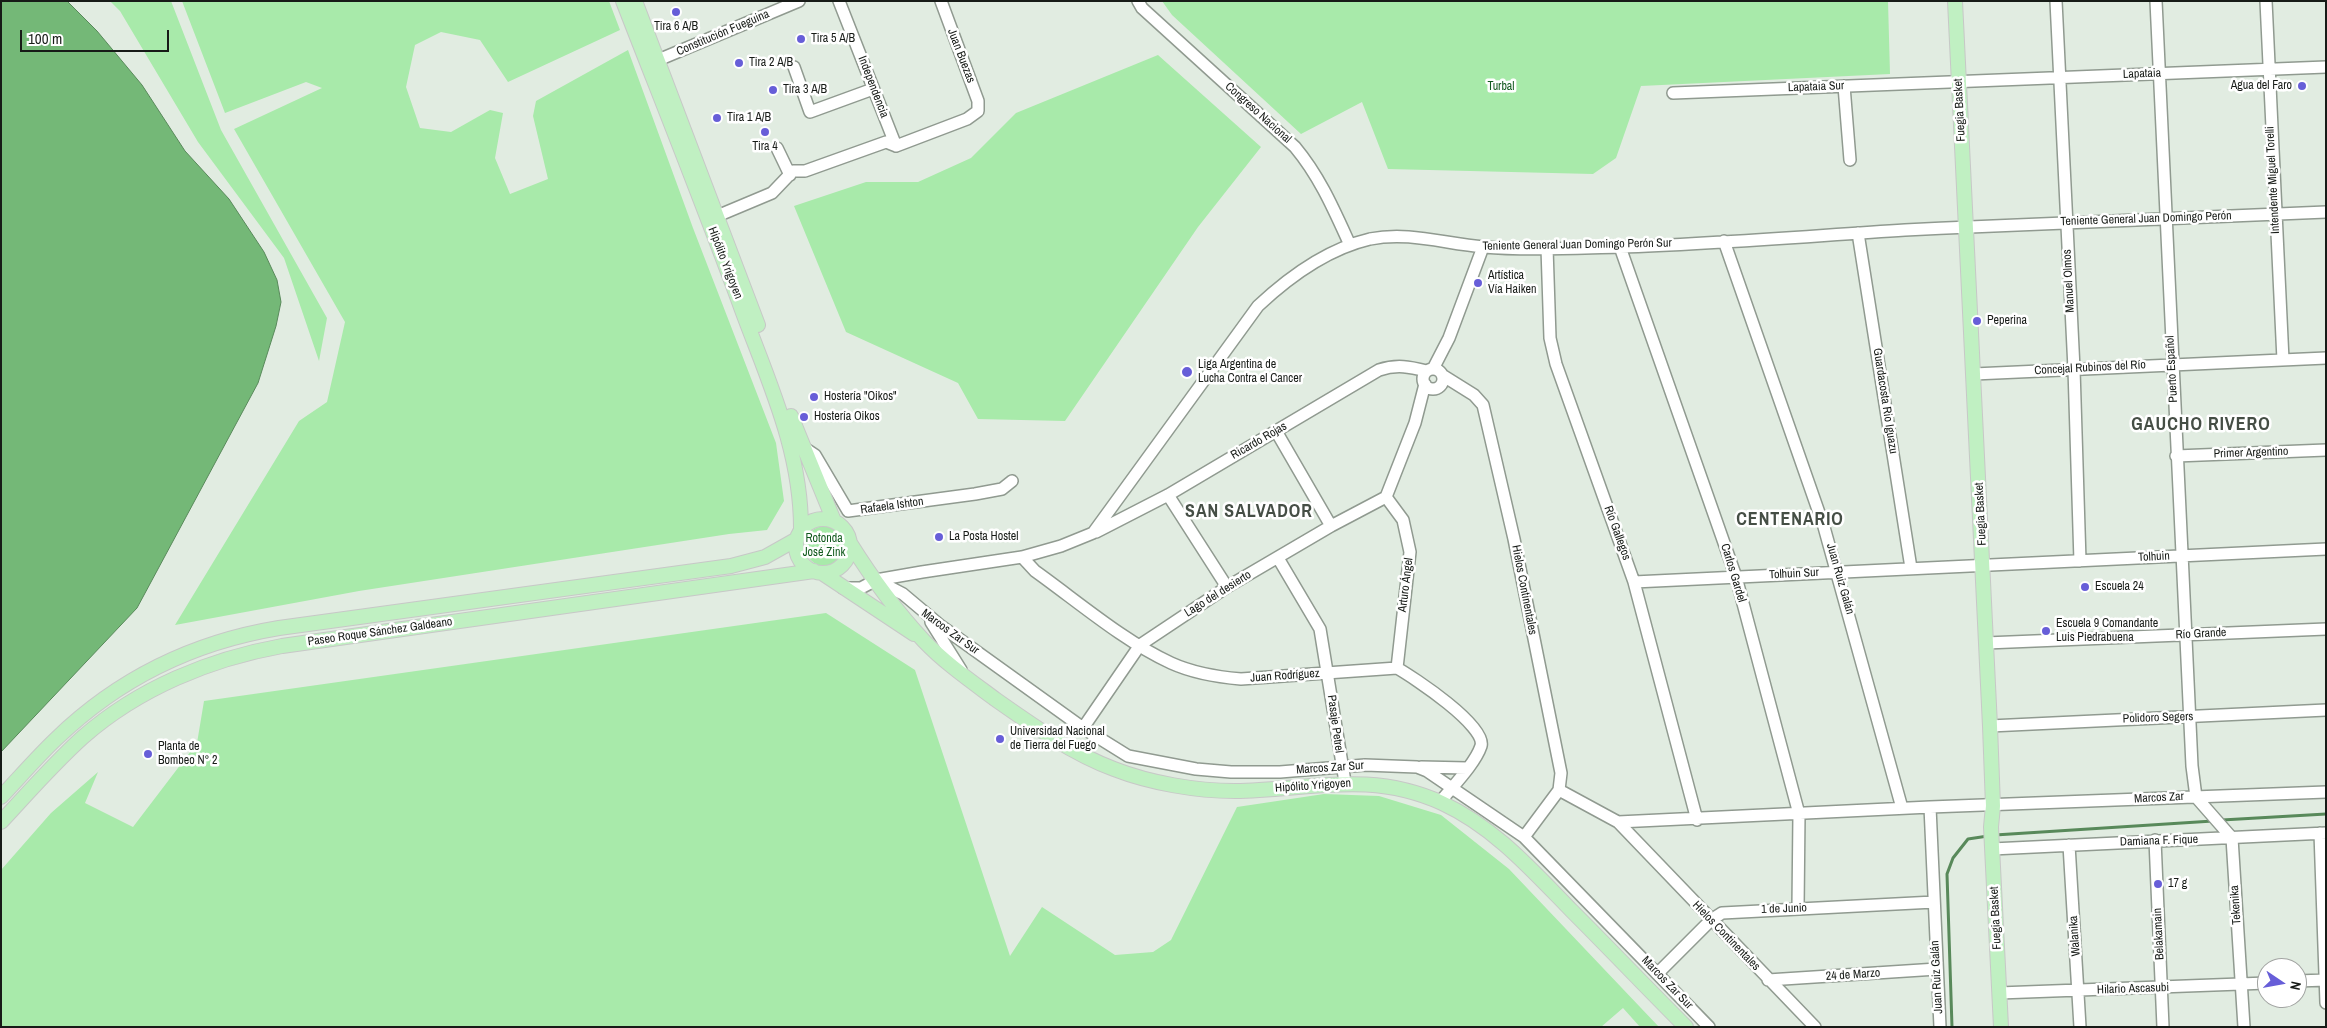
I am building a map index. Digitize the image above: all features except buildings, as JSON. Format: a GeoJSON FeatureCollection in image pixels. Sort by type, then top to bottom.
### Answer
{"type":"FeatureCollection","features":[{"type":"Feature","properties":{"kind":"main road","name":"Hipólito Yrigoyen"},"geometry":{"type":"LineString","coordinates":[[623,1],[652,63],[803,447],[836,522]]}},
{"type":"Feature","properties":{"kind":"main road","name":"Hipólito Yrigoyen"},"geometry":{"type":"LineString","coordinates":[[635,1],[652,63]]}},
{"type":"Feature","properties":{"kind":"main road","name":"Fuegia Basket"},"geometry":{"type":"LineString","coordinates":[[1955,1],[1983,566],[1993,806],[1990,828],[2000,1027]]}},
{"type":"Feature","properties":{"kind":"main road","name":"Hipólito Yrigoyen"},"geometry":{"type":"LineString","coordinates":[[712,218],[788,432],[798,474],[799,535]]}},
{"type":"Feature","properties":{"kind":"main road"},"geometry":{"type":"LineString","coordinates":[[826,519],[836,522],[844,529],[850,543],[846,560],[832,571],[818,572],[802,562],[798,555],[799,535],[812,522],[826,519]]}},
{"type":"Feature","properties":{"kind":"main road","name":"Paseo Roque Sánchez Galdeano"},"geometry":{"type":"LineString","coordinates":[[1,797],[55,739],[105,698],[152,669],[199,648],[248,633],[731,566],[765,557],[799,535]]}},
{"type":"Feature","properties":{"kind":"main road","name":"Hipólito Yrigoyen"},"geometry":{"type":"LineString","coordinates":[[850,543],[923,640]]}},
{"type":"Feature","properties":{"kind":"main road","name":"Hipólito Yrigoyen"},"geometry":{"type":"LineString","coordinates":[[818,572],[923,640],[964,676],[1050,736],[1114,770],[1146,778],[1232,791],[1345,782],[1405,789],[1440,802],[1477,822],[1513,850],[1686,1027]]}},
{"type":"Feature","properties":{"kind":"main road","name":"Paseo Roque Sánchez Galdeano"},"geometry":{"type":"LineString","coordinates":[[1,822],[60,759],[92,730],[140,697],[206,665],[282,646],[530,610],[818,572]]}},
{"type":"Feature","properties":{"kind":"main road"},"geometry":{"type":"LineString","coordinates":[[528,594],[530,610]]}},
{"type":"Feature","properties":{"kind":"main road"},"geometry":{"type":"LineString","coordinates":[[199,648],[206,665]]}},
{"type":"Feature","properties":{"kind":"street","name":"Constitución Fueguina"},"geometry":{"type":"LineString","coordinates":[[652,63],[799,1]]}},
{"type":"Feature","properties":{"kind":"street","name":"Independencia"},"geometry":{"type":"LineString","coordinates":[[839,1],[896,146]]}},
{"type":"Feature","properties":{"kind":"street","name":"Juan Buezas"},"geometry":{"type":"LineString","coordinates":[[896,146],[967,119],[978,111],[978,101],[941,1]]}},
{"type":"Feature","properties":{"kind":"street","name":"Congreso Nacional"},"geometry":{"type":"LineString","coordinates":[[1138,1],[1142,8],[1295,147],[1311,166],[1326,192],[1350,245]]}},
{"type":"Feature","properties":{"kind":"street","name":"Manuel Olmos"},"geometry":{"type":"LineString","coordinates":[[2056,1],[2074,369],[2080,561]]}},
{"type":"Feature","properties":{"kind":"street","name":"Puerto Español"},"geometry":{"type":"LineString","coordinates":[[2156,1],[2180,556],[2196,797]]}},
{"type":"Feature","properties":{"kind":"street","name":"Intendente Miguel Torelli"},"geometry":{"type":"LineString","coordinates":[[2266,1],[2283,360]]}},
{"type":"Feature","properties":{"kind":"street"},"geometry":{"type":"LineString","coordinates":[[794,67],[810,112],[873,89]]}},
{"type":"Feature","properties":{"kind":"street","name":"Lapataia"},"geometry":{"type":"LineString","coordinates":[[1958,82],[2326,67]]}},
{"type":"Feature","properties":{"kind":"street","name":"Lapataia Sur"},"geometry":{"type":"LineString","coordinates":[[1673,93],[1958,82]]}},
{"type":"Feature","properties":{"kind":"street"},"geometry":{"type":"LineString","coordinates":[[1844,86],[1850,160]]}},
{"type":"Feature","properties":{"kind":"street"},"geometry":{"type":"LineString","coordinates":[[712,218],[772,193],[791,173],[805,171],[886,142],[896,146]]}},
{"type":"Feature","properties":{"kind":"street"},"geometry":{"type":"LineString","coordinates":[[778,148],[791,173]]}},
{"type":"Feature","properties":{"kind":"street","name":"Teniente General Juan Domingo Perón"},"geometry":{"type":"LineString","coordinates":[[1967,227],[2326,212]]}},
{"type":"Feature","properties":{"kind":"street","name":"Teniente General Juan Domingo Perón Sur"},"geometry":{"type":"LineString","coordinates":[[1093,533],[1258,306],[1280,285],[1306,266],[1350,245],[1396,236],[1422,237],[1483,247],[1620,247],[1967,227]]}},
{"type":"Feature","properties":{"kind":"street","name":"Guardacosta Rio Iguazu"},"geometry":{"type":"LineString","coordinates":[[1858,233],[1911,568]]}},
{"type":"Feature","properties":{"kind":"street","name":"Juan Ruiz Galán"},"geometry":{"type":"LineString","coordinates":[[1724,241],[1838,571],[1902,808]]}},
{"type":"Feature","properties":{"kind":"street"},"geometry":{"type":"LineString","coordinates":[[1474,395],[1433,386],[1423,379],[1436,372],[1483,247]]}},
{"type":"Feature","properties":{"kind":"street","name":"Carlos Gardel"},"geometry":{"type":"LineString","coordinates":[[1620,247],[1736,577],[1799,814],[1798,908]]}},
{"type":"Feature","properties":{"kind":"street","name":"Río Gallegos"},"geometry":{"type":"LineString","coordinates":[[1547,248],[1550,338],[1556,364],[1634,582],[1697,820]]}},
{"type":"Feature","properties":{"kind":"street","name":"Concejal Rubinos del Río"},"geometry":{"type":"LineString","coordinates":[[1974,374],[2326,358]]}},
{"type":"Feature","properties":{"kind":"street","name":"Ricardo Rojas"},"geometry":{"type":"LineString","coordinates":[[1093,533],[1168,494],[1379,370],[1391,366],[1406,366],[1436,372]]}},
{"type":"Feature","properties":{"kind":"street"},"geometry":{"type":"LineString","coordinates":[[1386,497],[1414,423],[1433,386],[1443,380],[1436,372]]}},
{"type":"Feature","properties":{"kind":"street","name":"Hielos Continentales"},"geometry":{"type":"LineString","coordinates":[[1436,372],[1474,395],[1483,405],[1514,539],[1561,773],[1559,790]]}},
{"type":"Feature","properties":{"kind":"street"},"geometry":{"type":"LineString","coordinates":[[1276,431],[1331,526]]}},
{"type":"Feature","properties":{"kind":"street","name":"Rafaela Ishton"},"geometry":{"type":"LineString","coordinates":[[803,447],[815,455],[848,512],[1002,489],[1012,481]]}},
{"type":"Feature","properties":{"kind":"street","name":"Primer Argentino"},"geometry":{"type":"LineString","coordinates":[[2176,456],[2326,450]]}},
{"type":"Feature","properties":{"kind":"street"},"geometry":{"type":"LineString","coordinates":[[1168,494],[1227,587]]}},
{"type":"Feature","properties":{"kind":"street","name":"Lago del desierto"},"geometry":{"type":"LineString","coordinates":[[1083,728],[1140,645],[1227,587],[1331,526],[1386,497]]}},
{"type":"Feature","properties":{"kind":"street","name":"Arturo Ángel"},"geometry":{"type":"LineString","coordinates":[[1386,497],[1395,506],[1403,520],[1410,552],[1397,668]]}},
{"type":"Feature","properties":{"kind":"street"},"geometry":{"type":"LineString","coordinates":[[836,522],[848,512]]}},
{"type":"Feature","properties":{"kind":"street"},"geometry":{"type":"LineString","coordinates":[[843,588],[861,588],[876,580],[1022,557],[1061,546],[1093,533]]}},
{"type":"Feature","properties":{"kind":"street","name":"Tolhuin"},"geometry":{"type":"LineString","coordinates":[[1983,566],[2326,549]]}},
{"type":"Feature","properties":{"kind":"street","name":"Juan Rodríguez"},"geometry":{"type":"LineString","coordinates":[[1022,557],[1035,571],[1140,645],[1172,664],[1218,677],[1241,679],[1397,668]]}},
{"type":"Feature","properties":{"kind":"street","name":"Pasaje Petrel"},"geometry":{"type":"LineString","coordinates":[[1278,558],[1320,629],[1345,782]]}},
{"type":"Feature","properties":{"kind":"street","name":"Tolhuin Sur"},"geometry":{"type":"LineString","coordinates":[[1634,582],[1838,571],[1983,566]]}},
{"type":"Feature","properties":{"kind":"street"},"geometry":{"type":"LineString","coordinates":[[903,594],[902,586],[910,574]]}},
{"type":"Feature","properties":{"kind":"street","name":"Marcos Zar Sur"},"geometry":{"type":"LineString","coordinates":[[876,580],[903,594],[927,617],[1083,728],[1128,756],[1196,769],[1263,772],[1341,766],[1417,767],[1427,771],[1524,836],[1709,1027]]}},
{"type":"Feature","properties":{"kind":"street"},"geometry":{"type":"LineString","coordinates":[[927,617],[964,676]]}},
{"type":"Feature","properties":{"kind":"street","name":"Río Grande"},"geometry":{"type":"LineString","coordinates":[[1986,643],[2326,629]]}},
{"type":"Feature","properties":{"kind":"street"},"geometry":{"type":"LineString","coordinates":[[1397,668],[1418,679],[1478,732],[1481,746],[1467,768],[1440,802]]}},
{"type":"Feature","properties":{"kind":"street","name":"Polidoro Segers"},"geometry":{"type":"LineString","coordinates":[[1990,726],[2326,710]]}},
{"type":"Feature","properties":{"kind":"street"},"geometry":{"type":"LineString","coordinates":[[1417,767],[1467,768]]}},
{"type":"Feature","properties":{"kind":"street"},"geometry":{"type":"LineString","coordinates":[[1524,836],[1559,790],[1618,822],[1697,820],[1902,808],[1993,806]]}},
{"type":"Feature","properties":{"kind":"street","name":"Marcos Zar"},"geometry":{"type":"LineString","coordinates":[[1993,806],[2326,792]]}},
{"type":"Feature","properties":{"kind":"street"},"geometry":{"type":"LineString","coordinates":[[2196,797],[2232,838]]}},
{"type":"Feature","properties":{"kind":"street","name":"Juan Ruiz Galán"},"geometry":{"type":"LineString","coordinates":[[1930,807],[1940,1027]]}},
{"type":"Feature","properties":{"kind":"street","name":"Hielos Continentales"},"geometry":{"type":"LineString","coordinates":[[1618,822],[1815,1027]]}},
{"type":"Feature","properties":{"kind":"street"},"geometry":{"type":"LineString","coordinates":[[2323,833],[2326,1003]]}},
{"type":"Feature","properties":{"kind":"street","name":"Damiana F. Fique"},"geometry":{"type":"LineString","coordinates":[[1992,849],[2323,833]]}},
{"type":"Feature","properties":{"kind":"street","name":"Tekenika"},"geometry":{"type":"LineString","coordinates":[[2232,838],[2244,1027]]}},
{"type":"Feature","properties":{"kind":"street","name":"Belakamain"},"geometry":{"type":"LineString","coordinates":[[2154,840],[2163,1027]]}},
{"type":"Feature","properties":{"kind":"street","name":"Walanika"},"geometry":{"type":"LineString","coordinates":[[2070,845],[2080,1027]]}},
{"type":"Feature","properties":{"kind":"street","name":"1 de Junio"},"geometry":{"type":"LineString","coordinates":[[1658,973],[1711,920],[1730,911],[1934,902]]}},
{"type":"Feature","properties":{"kind":"street","name":"24 de Marzo"},"geometry":{"type":"LineString","coordinates":[[1768,980],[1937,969]]}},
{"type":"Feature","properties":{"kind":"street"},"geometry":{"type":"LineString","coordinates":[[2307,981],[2325,980]]}},
{"type":"Feature","properties":{"kind":"street","name":"Hilario Ascasubi"},"geometry":{"type":"LineString","coordinates":[[1999,993],[2257,983]]}},
{"type":"Feature","properties":{"kind":"green space"},"geometry":{"type":"Polygon","coordinates":[[[110,1],[171,1],[221,130],[327,318],[319,361],[284,258],[198,142],[120,11],[110,1]]]}},
{"type":"Feature","properties":{"kind":"green space"},"geometry":{"type":"Polygon","coordinates":[[[182,1],[609,1],[620,30],[508,82],[480,40],[441,32],[415,45],[406,87],[420,128],[451,132],[490,110],[503,113],[495,158],[510,194],[548,179],[533,116],[536,101],[628,50],[693,228],[776,443],[784,501],[767,530],[729,534],[359,591],[175,625],[299,421],[327,402],[345,322],[234,129],[322,88],[306,82],[225,113],[182,1]]]}},
{"type":"Feature","properties":{"kind":"green space","name":"Turbal"},"geometry":{"type":"Polygon","coordinates":[[[1162,1],[1888,1],[1890,74],[1641,86],[1616,158],[1593,174],[1388,169],[1362,102],[1301,134],[1172,15],[1162,1]]]}},
{"type":"Feature","properties":{"kind":"green space"},"geometry":{"type":"Polygon","coordinates":[[[1158,55],[1261,147],[1198,227],[1065,421],[978,419],[958,383],[846,332],[794,206],[866,182],[918,182],[971,158],[1016,113],[1158,55]]]}},
{"type":"Feature","properties":{"kind":"green space","name":"Rotonda José Zink"},"geometry":{"type":"Polygon","coordinates":[[[829,526],[836,529],[842,535],[845,546],[844,554],[836,563],[829,566],[821,566],[814,563],[806,554],[805,542],[808,535],[817,527],[829,526]]]}},
{"type":"Feature","properties":{"kind":"green space"},"geometry":{"type":"Polygon","coordinates":[[[826,613],[915,670],[1010,956],[1042,907],[1115,955],[1153,952],[1171,940],[1237,807],[1324,794],[1379,796],[1441,815],[1509,869],[1659,1027],[1640,1027],[1623,1008],[1601,1027],[1,1027],[1,870],[51,813],[98,772],[85,803],[133,827],[197,743],[204,701],[826,613]]]}},
{"type":"Feature","properties":{"kind":"shaded area"},"geometry":{"type":"Polygon","coordinates":[[[1,1],[67,1],[97,31],[142,85],[185,151],[229,199],[264,252],[277,280],[281,302],[276,326],[258,383],[137,608],[1,752],[1,1]]]}},
{"type":"Feature","properties":{"kind":"waterway"},"geometry":{"type":"LineString","coordinates":[[2222,820],[2326,814]]}},
{"type":"Feature","properties":{"kind":"waterway"},"geometry":{"type":"LineString","coordinates":[[1995,835],[2213,821]]}},
{"type":"Feature","properties":{"kind":"waterway"},"geometry":{"type":"LineString","coordinates":[[1952,1027],[1947,874],[1953,858],[1968,839],[1988,836]]}},
{"type":"Feature","properties":{"kind":"place","name":"Tira 6 A/B"},"geometry":{"type":"Point","coordinates":[676,12]}},
{"type":"Feature","properties":{"kind":"place","name":"Tira 5 A/B"},"geometry":{"type":"Point","coordinates":[801,39]}},
{"type":"Feature","properties":{"kind":"place","name":"Tira 2 A/B"},"geometry":{"type":"Point","coordinates":[739,63]}},
{"type":"Feature","properties":{"kind":"place","name":"Agua del Faro"},"geometry":{"type":"Point","coordinates":[2302,86]}},
{"type":"Feature","properties":{"kind":"place","name":"Tira 3 A/B"},"geometry":{"type":"Point","coordinates":[773,90]}},
{"type":"Feature","properties":{"kind":"place","name":"Tira 1 A/B"},"geometry":{"type":"Point","coordinates":[717,118]}},
{"type":"Feature","properties":{"kind":"place","name":"Tira 4"},"geometry":{"type":"Point","coordinates":[765,132]}},
{"type":"Feature","properties":{"kind":"place","name":"Artística Vía Haiken"},"geometry":{"type":"Point","coordinates":[1478,283]}},
{"type":"Feature","properties":{"kind":"place","name":"Peperina"},"geometry":{"type":"Point","coordinates":[1977,321]}},
{"type":"Feature","properties":{"kind":"place","name":"Liga Argentina de Lucha Contra el Cancer"},"geometry":{"type":"Point","coordinates":[1187,372]}},
{"type":"Feature","properties":{"kind":"place","name":"Hostería \"Oikos\""},"geometry":{"type":"Point","coordinates":[814,397]}},
{"type":"Feature","properties":{"kind":"place","name":"Hostería Oikos"},"geometry":{"type":"Point","coordinates":[804,417]}},
{"type":"Feature","properties":{"kind":"place","name":"La Posta Hostel"},"geometry":{"type":"Point","coordinates":[939,537]}},
{"type":"Feature","properties":{"kind":"place","name":"Escuela 24"},"geometry":{"type":"Point","coordinates":[2085,587]}},
{"type":"Feature","properties":{"kind":"place","name":"Escuela 9 Comandante Luis Piedrabuena"},"geometry":{"type":"Point","coordinates":[2046,631]}},
{"type":"Feature","properties":{"kind":"place","name":"Universidad Nacional de Tierra del Fuego"},"geometry":{"type":"Point","coordinates":[1000,739]}},
{"type":"Feature","properties":{"kind":"place","name":"Planta de Bombeo N° 2"},"geometry":{"type":"Point","coordinates":[148,754]}},
{"type":"Feature","properties":{"kind":"place","name":"17 g"},"geometry":{"type":"Point","coordinates":[2158,884]}},
{"type":"Feature","properties":{"kind":"district","name":"GAUCHO RIVERO"},"geometry":{"type":"Point","coordinates":[2201,425]}},
{"type":"Feature","properties":{"kind":"district","name":"SAN SALVADOR"},"geometry":{"type":"Point","coordinates":[1249,512]}},
{"type":"Feature","properties":{"kind":"district","name":"CENTENARIO"},"geometry":{"type":"Point","coordinates":[1790,520]}}]}
